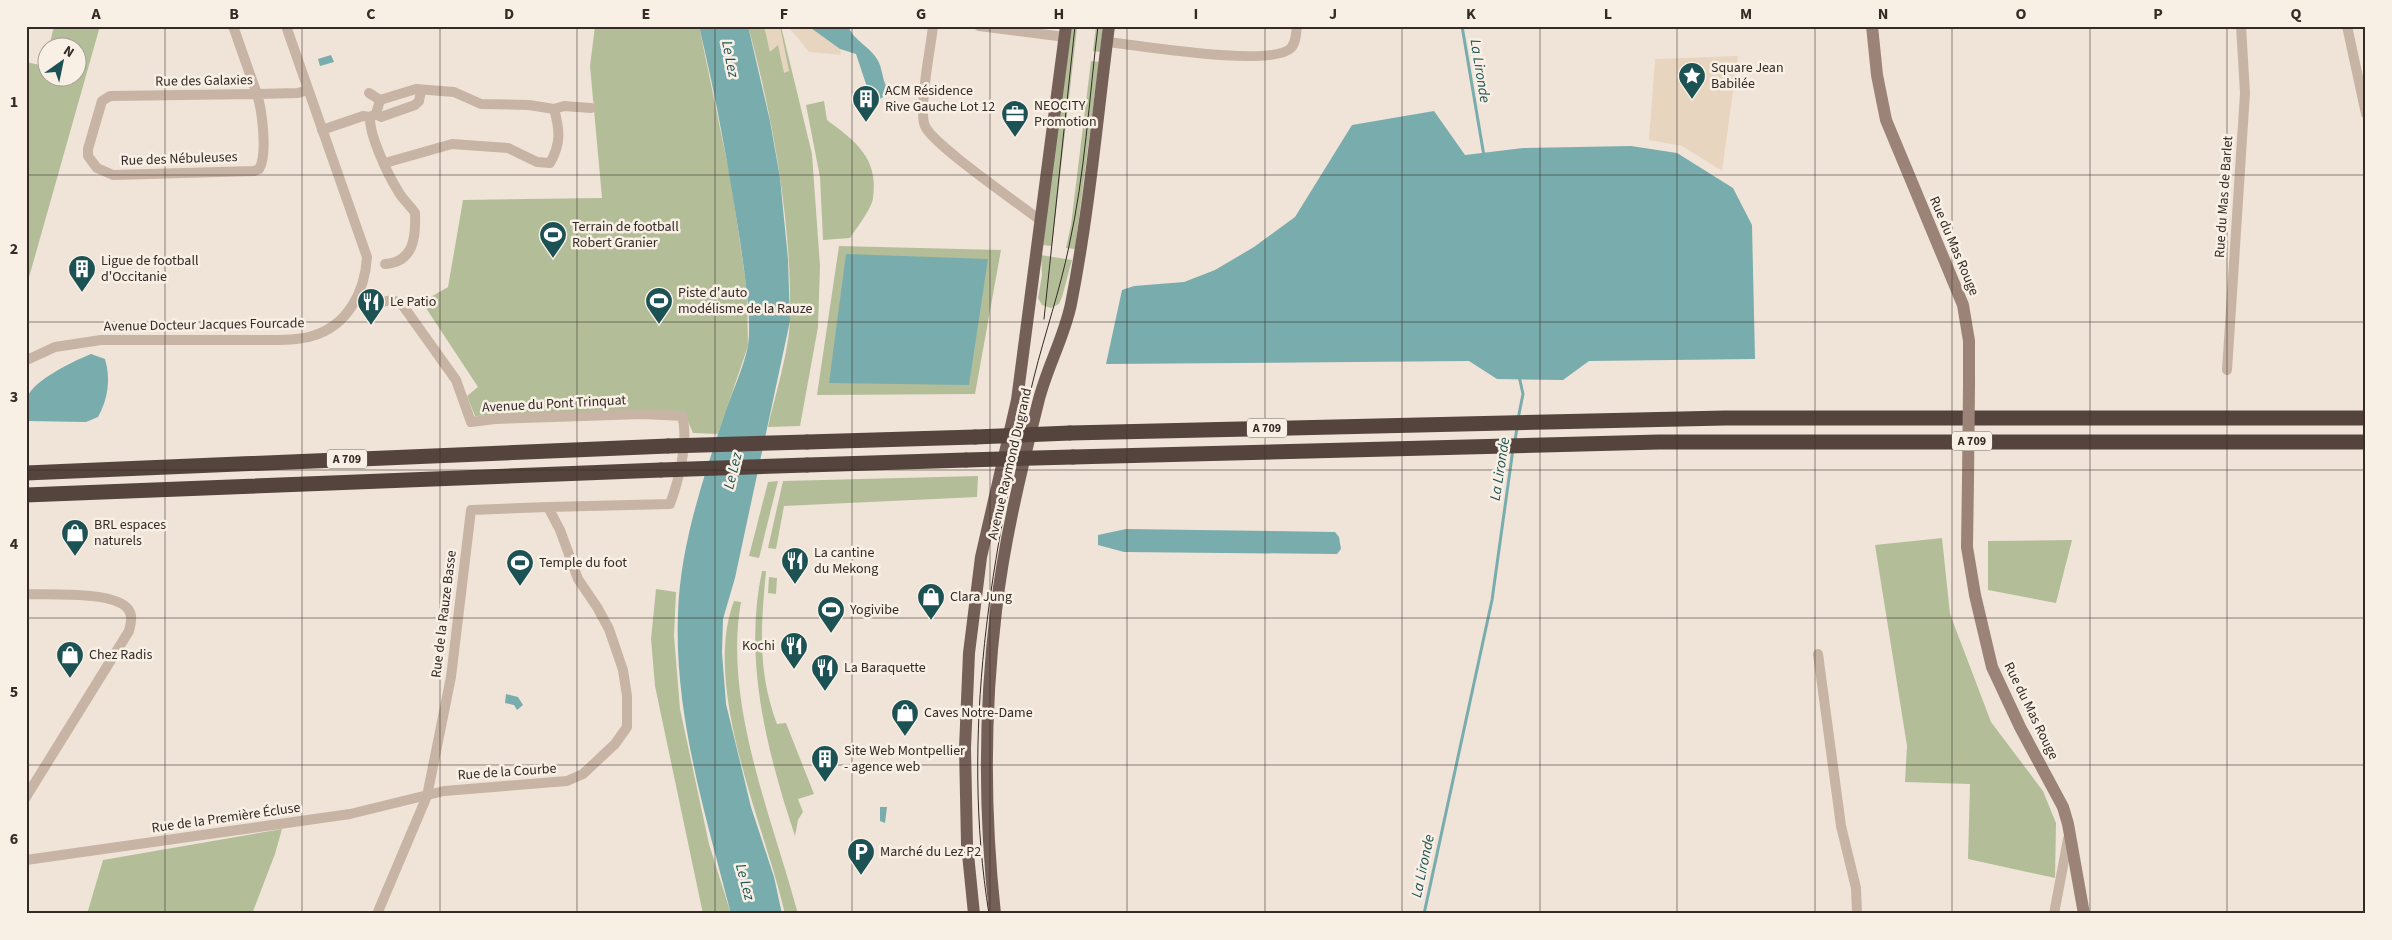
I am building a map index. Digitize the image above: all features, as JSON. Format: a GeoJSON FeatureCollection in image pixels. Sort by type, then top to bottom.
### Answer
{"type":"FeatureCollection","features":[{"type":"Feature","properties":{"kind":"highway","name":"A 709"},"geometry":{"type":"LineString","coordinates":[[26,473],[668,446],[1070,433],[1579,421],[1846,418],[2366,418]]}},
{"type":"Feature","properties":{"kind":"highway","name":"A 709"},"geometry":{"type":"LineString","coordinates":[[26,495],[808,465],[1578,443],[2366,442]]}},
{"type":"Feature","properties":{"kind":"main road","name":"Avenue Raymond Dugrand"},"geometry":{"type":"LineString","coordinates":[[995,914],[986,782],[991,656],[996,609],[1010,527],[1038,402],[1071,307],[1086,217],[1108,26]]}},
{"type":"Feature","properties":{"kind":"main road","name":"Avenue Raymond Dugrand"},"geometry":{"type":"LineString","coordinates":[[974,914],[967,844],[965,757],[969,652],[982,557],[1017,400],[1065,32]]}},
{"type":"Feature","properties":{"kind":"street"},"geometry":{"type":"LineString","coordinates":[[233,26],[257,94]]}},
{"type":"Feature","properties":{"kind":"street"},"geometry":{"type":"LineString","coordinates":[[286,26],[322,130],[363,116],[381,117],[415,105],[419,101],[421,91]]}},
{"type":"Feature","properties":{"kind":"street"},"geometry":{"type":"LineString","coordinates":[[933,26],[924,102],[925,126],[942,145],[1041,220]]}},
{"type":"Feature","properties":{"kind":"street"},"geometry":{"type":"LineString","coordinates":[[979,26],[1065,32]]}},
{"type":"Feature","properties":{"kind":"street"},"geometry":{"type":"LineString","coordinates":[[1106,42],[1200,54],[1251,56],[1279,54],[1290,49],[1295,42],[1296,26]]}},
{"type":"Feature","properties":{"kind":"street","name":"Rue du Mas Rouge"},"geometry":{"type":"LineString","coordinates":[[1872,26],[1876,67],[1886,120],[1963,304],[1969,341],[1967,547],[1975,595],[1992,667],[2020,727],[2063,807],[2068,824],[2084,914]]}},
{"type":"Feature","properties":{"kind":"street","name":"Rue du Mas de Barlet"},"geometry":{"type":"LineString","coordinates":[[2227,370],[2244,93],[2241,26]]}},
{"type":"Feature","properties":{"kind":"street"},"geometry":{"type":"LineString","coordinates":[[2347,26],[2366,114]]}},
{"type":"Feature","properties":{"kind":"street"},"geometry":{"type":"LineString","coordinates":[[385,264],[393,264],[409,254],[413,245],[415,228],[414,213],[398,193],[370,124],[380,100],[416,89],[421,91],[454,92],[482,104],[529,105],[554,110],[564,106],[591,108]]}},
{"type":"Feature","properties":{"kind":"street","name":"Rue des Galaxies"},"geometry":{"type":"LineString","coordinates":[[102,101],[110,96],[298,93],[307,90]]}},
{"type":"Feature","properties":{"kind":"street"},"geometry":{"type":"LineString","coordinates":[[369,93],[380,100]]}},
{"type":"Feature","properties":{"kind":"street","name":"Rue des Nébuleuses"},"geometry":{"type":"LineString","coordinates":[[102,101],[88,156],[97,168],[106,173],[113,175],[254,171],[262,164],[264,156],[260,104],[257,94]]}},
{"type":"Feature","properties":{"kind":"street"},"geometry":{"type":"LineString","coordinates":[[385,163],[452,144],[508,148],[537,162],[550,163],[558,150],[560,139],[554,110]]}},
{"type":"Feature","properties":{"kind":"street","name":"Avenue Docteur Jacques Fourcade"},"geometry":{"type":"LineString","coordinates":[[27,360],[55,347],[101,340],[273,340],[312,337],[334,325],[350,310],[361,292],[366,274],[367,258],[322,130]]}},
{"type":"Feature","properties":{"kind":"street","name":"Avenue du Pont Trinquat"},"geometry":{"type":"LineString","coordinates":[[379,303],[391,300],[401,303],[456,380],[471,422],[495,419],[643,414],[682,416],[686,429],[676,487],[670,504],[548,507]]}},
{"type":"Feature","properties":{"kind":"street","name":"Rue de la Courbe"},"geometry":{"type":"LineString","coordinates":[[427,796],[444,791],[526,785],[574,779],[600,758],[627,727],[627,696],[616,647],[597,607],[578,579],[560,530],[548,507]]}},
{"type":"Feature","properties":{"kind":"street","name":"Rue de la Rauze Basse"},"geometry":{"type":"LineString","coordinates":[[427,796],[450,677],[471,510],[548,507]]}},
{"type":"Feature","properties":{"kind":"street"},"geometry":{"type":"LineString","coordinates":[[26,594],[99,597],[119,601],[130,610],[132,620],[129,631],[26,796]]}},
{"type":"Feature","properties":{"kind":"street"},"geometry":{"type":"LineString","coordinates":[[1818,654],[1841,826],[1856,888],[1856,914]]}},
{"type":"Feature","properties":{"kind":"street"},"geometry":{"type":"LineString","coordinates":[[377,914],[427,796]]}},
{"type":"Feature","properties":{"kind":"street","name":"Rue de la Première Écluse"},"geometry":{"type":"LineString","coordinates":[[26,860],[350,814],[427,796]]}},
{"type":"Feature","properties":{"kind":"street","name":"Rue du Mas Rouge"},"geometry":{"type":"LineString","coordinates":[[2054,914],[2068,844],[2068,824]]}},
{"type":"Feature","properties":{"kind":"green space"},"geometry":{"type":"Polygon","coordinates":[[[54,26],[100,26],[88,68],[88,38],[51,38],[54,26]]]}},
{"type":"Feature","properties":{"kind":"green space"},"geometry":{"type":"Polygon","coordinates":[[[595,26],[699,26],[731,181],[747,291],[748,346],[718,434],[693,433],[685,415],[548,413],[475,416],[467,396],[478,387],[422,302],[448,287],[463,200],[602,198],[590,66],[595,26]]]}},
{"type":"Feature","properties":{"kind":"green space"},"geometry":{"type":"Polygon","coordinates":[[[748,26],[781,26],[812,154],[820,266],[818,327],[800,426],[768,427],[789,332],[790,283],[784,209],[773,134],[748,26]]]}},
{"type":"Feature","properties":{"kind":"green space"},"geometry":{"type":"Polygon","coordinates":[[[1096,26],[1103,26],[1100,52],[1093,51],[1096,26]]]}},
{"type":"Feature","properties":{"kind":"green space"},"geometry":{"type":"Polygon","coordinates":[[[1070,27],[1077,28],[1052,246],[1042,245],[1070,27]]]}},
{"type":"Feature","properties":{"kind":"green space"},"geometry":{"type":"Polygon","coordinates":[[[1091,61],[1099,62],[1075,249],[1066,248],[1071,225],[1091,61]]]}},
{"type":"Feature","properties":{"kind":"green space"},"geometry":{"type":"Polygon","coordinates":[[[26,62],[38,65],[38,88],[82,88],[26,288],[26,62]]]}},
{"type":"Feature","properties":{"kind":"green space"},"geometry":{"type":"Polygon","coordinates":[[[824,101],[827,120],[847,135],[863,152],[872,172],[874,184],[872,202],[850,238],[823,240],[820,177],[806,105],[824,101]]]}},
{"type":"Feature","properties":{"kind":"green space"},"geometry":{"type":"Polygon","coordinates":[[[839,246],[1001,250],[975,394],[817,395],[839,246]]]}},
{"type":"Feature","properties":{"kind":"green space"},"geometry":{"type":"Polygon","coordinates":[[[1041,255],[1072,260],[1059,304],[1051,308],[1042,305],[1038,298],[1042,275],[1041,255]]]}},
{"type":"Feature","properties":{"kind":"green space"},"geometry":{"type":"Polygon","coordinates":[[[978,476],[977,497],[784,506],[776,549],[768,548],[783,481],[978,476]]]}},
{"type":"Feature","properties":{"kind":"green space"},"geometry":{"type":"Polygon","coordinates":[[[778,481],[759,558],[749,556],[768,482],[778,481]]]}},
{"type":"Feature","properties":{"kind":"green space"},"geometry":{"type":"Polygon","coordinates":[[[1942,538],[1950,614],[1991,722],[2043,791],[2056,823],[2055,878],[1968,859],[1970,784],[1905,782],[1907,746],[1875,545],[1942,538]]]}},
{"type":"Feature","properties":{"kind":"green space"},"geometry":{"type":"Polygon","coordinates":[[[2072,540],[2056,603],[1988,590],[1988,541],[2072,540]]]}},
{"type":"Feature","properties":{"kind":"green space"},"geometry":{"type":"Polygon","coordinates":[[[762,571],[766,571],[762,648],[766,685],[777,724],[786,723],[814,794],[798,799],[803,812],[798,820],[795,836],[775,772],[761,705],[755,638],[757,604],[762,571]]]}},
{"type":"Feature","properties":{"kind":"green space"},"geometry":{"type":"Polygon","coordinates":[[[769,577],[777,578],[776,594],[768,593],[769,577]]]}},
{"type":"Feature","properties":{"kind":"green space"},"geometry":{"type":"Polygon","coordinates":[[[656,589],[676,592],[674,636],[680,709],[709,844],[731,914],[703,914],[655,686],[651,639],[656,589]]]}},
{"type":"Feature","properties":{"kind":"green space"},"geometry":{"type":"Polygon","coordinates":[[[734,601],[741,602],[737,640],[744,720],[753,760],[798,914],[785,914],[751,799],[730,715],[725,674],[726,636],[734,601]]]}},
{"type":"Feature","properties":{"kind":"green space"},"geometry":{"type":"Polygon","coordinates":[[[282,829],[275,854],[252,914],[87,914],[103,860],[282,829]]]}},
{"type":"Feature","properties":{"kind":"shaded area"},"geometry":{"type":"Polygon","coordinates":[[[764,26],[780,26],[789,71],[784,73],[778,45],[770,52],[764,26]]]}},
{"type":"Feature","properties":{"kind":"shaded area"},"geometry":{"type":"Polygon","coordinates":[[[788,26],[808,26],[840,49],[841,55],[809,52],[788,26]]]}},
{"type":"Feature","properties":{"kind":"shaded area","name":"Square Jean Babilée"},"geometry":{"type":"Polygon","coordinates":[[[1738,56],[1722,171],[1682,146],[1649,140],[1655,59],[1738,56]]]}},
{"type":"Feature","properties":{"kind":"water","name":"Le Lez"},"geometry":{"type":"Polygon","coordinates":[[[699,26],[748,26],[770,121],[780,178],[788,259],[790,321],[735,578],[723,619],[722,653],[726,704],[751,807],[774,877],[782,914],[731,914],[702,803],[686,728],[681,690],[678,614],[683,564],[693,515],[707,467],[746,354],[749,334],[747,294],[736,214],[717,106],[699,26]]]}},
{"type":"Feature","properties":{"kind":"water"},"geometry":{"type":"Polygon","coordinates":[[[808,26],[848,26],[854,36],[877,59],[884,81],[891,92],[880,99],[867,87],[856,54],[840,49],[808,26]]]}},
{"type":"Feature","properties":{"kind":"water"},"geometry":{"type":"Polygon","coordinates":[[[331,55],[334,62],[320,66],[318,59],[331,55]]]}},
{"type":"Feature","properties":{"kind":"water"},"geometry":{"type":"Polygon","coordinates":[[[1434,111],[1465,155],[1523,148],[1631,146],[1677,153],[1733,188],[1752,225],[1755,359],[1589,361],[1563,380],[1497,379],[1469,361],[1106,364],[1122,290],[1134,286],[1184,282],[1215,270],[1254,247],[1295,217],[1352,125],[1434,111]]]}},
{"type":"Feature","properties":{"kind":"water"},"geometry":{"type":"Polygon","coordinates":[[[846,254],[988,259],[969,385],[829,383],[846,254]]]}},
{"type":"Feature","properties":{"kind":"water"},"geometry":{"type":"Polygon","coordinates":[[[91,354],[105,359],[108,374],[108,389],[98,417],[86,422],[26,421],[26,400],[31,391],[45,378],[91,354]]]}},
{"type":"Feature","properties":{"kind":"water"},"geometry":{"type":"Polygon","coordinates":[[[1126,529],[1335,532],[1339,537],[1341,549],[1337,554],[1124,552],[1098,545],[1098,535],[1126,529]]]}},
{"type":"Feature","properties":{"kind":"water"},"geometry":{"type":"Polygon","coordinates":[[[506,694],[518,697],[523,705],[517,710],[514,705],[505,703],[506,694]]]}},
{"type":"Feature","properties":{"kind":"water"},"geometry":{"type":"Polygon","coordinates":[[[880,807],[887,807],[885,823],[880,821],[880,807]]]}},
{"type":"Feature","properties":{"kind":"waterway","name":"La Lironde"},"geometry":{"type":"LineString","coordinates":[[1462,26],[1484,156]]}},
{"type":"Feature","properties":{"kind":"waterway","name":"La Lironde"},"geometry":{"type":"LineString","coordinates":[[1518,419],[1523,394],[1519,376]]}},
{"type":"Feature","properties":{"kind":"waterway","name":"La Lironde"},"geometry":{"type":"LineString","coordinates":[[1515,441],[1517,427]]}},
{"type":"Feature","properties":{"kind":"waterway","name":"La Lironde"},"geometry":{"type":"LineString","coordinates":[[1424,914],[1492,600],[1513,449]]}},
{"type":"Feature","properties":{"kind":"tram line"},"geometry":{"type":"LineString","coordinates":[[1044,319],[1075,26]]}},
{"type":"Feature","properties":{"kind":"tram line"},"geometry":{"type":"LineString","coordinates":[[989,914],[981,846],[978,779],[979,711],[984,644],[993,576],[1005,509],[1034,377],[1061,279],[1074,219],[1083,164],[1098,26]]}},
{"type":"Feature","properties":{"kind":"place","name":"Square Jean Babilée"},"geometry":{"type":"Point","coordinates":[1692,100]}},
{"type":"Feature","properties":{"kind":"place","name":"ACM Résidence Rive Gauche Lot 12"},"geometry":{"type":"Point","coordinates":[866,123]}},
{"type":"Feature","properties":{"kind":"place","name":"NEOCITY Promotion"},"geometry":{"type":"Point","coordinates":[1015,138]}},
{"type":"Feature","properties":{"kind":"place","name":"Terrain de football Robert Granier"},"geometry":{"type":"Point","coordinates":[553,259]}},
{"type":"Feature","properties":{"kind":"place","name":"Ligue de football d'Occitanie"},"geometry":{"type":"Point","coordinates":[82,293]}},
{"type":"Feature","properties":{"kind":"place","name":"Piste d'auto modélisme de la Rauze"},"geometry":{"type":"Point","coordinates":[659,325]}},
{"type":"Feature","properties":{"kind":"place","name":"Le Patio"},"geometry":{"type":"Point","coordinates":[371,326]}},
{"type":"Feature","properties":{"kind":"place","name":"BRL espaces naturels"},"geometry":{"type":"Point","coordinates":[75,557]}},
{"type":"Feature","properties":{"kind":"place","name":"La cantine du Mekong"},"geometry":{"type":"Point","coordinates":[795,585]}},
{"type":"Feature","properties":{"kind":"place","name":"Temple du foot"},"geometry":{"type":"Point","coordinates":[520,587]}},
{"type":"Feature","properties":{"kind":"place","name":"Clara Jung"},"geometry":{"type":"Point","coordinates":[931,621]}},
{"type":"Feature","properties":{"kind":"place","name":"Yogivibe"},"geometry":{"type":"Point","coordinates":[831,634]}},
{"type":"Feature","properties":{"kind":"place","name":"Kochi"},"geometry":{"type":"Point","coordinates":[794,670]}},
{"type":"Feature","properties":{"kind":"place","name":"Chez Radis"},"geometry":{"type":"Point","coordinates":[70,679]}},
{"type":"Feature","properties":{"kind":"place","name":"La Baraquette"},"geometry":{"type":"Point","coordinates":[825,692]}},
{"type":"Feature","properties":{"kind":"place","name":"Caves Notre-Dame"},"geometry":{"type":"Point","coordinates":[905,737]}},
{"type":"Feature","properties":{"kind":"place","name":"Site Web Montpellier - agence web"},"geometry":{"type":"Point","coordinates":[825,783]}},
{"type":"Feature","properties":{"kind":"place","name":"Marché du Lez P2"},"geometry":{"type":"Point","coordinates":[861,876]}}]}
